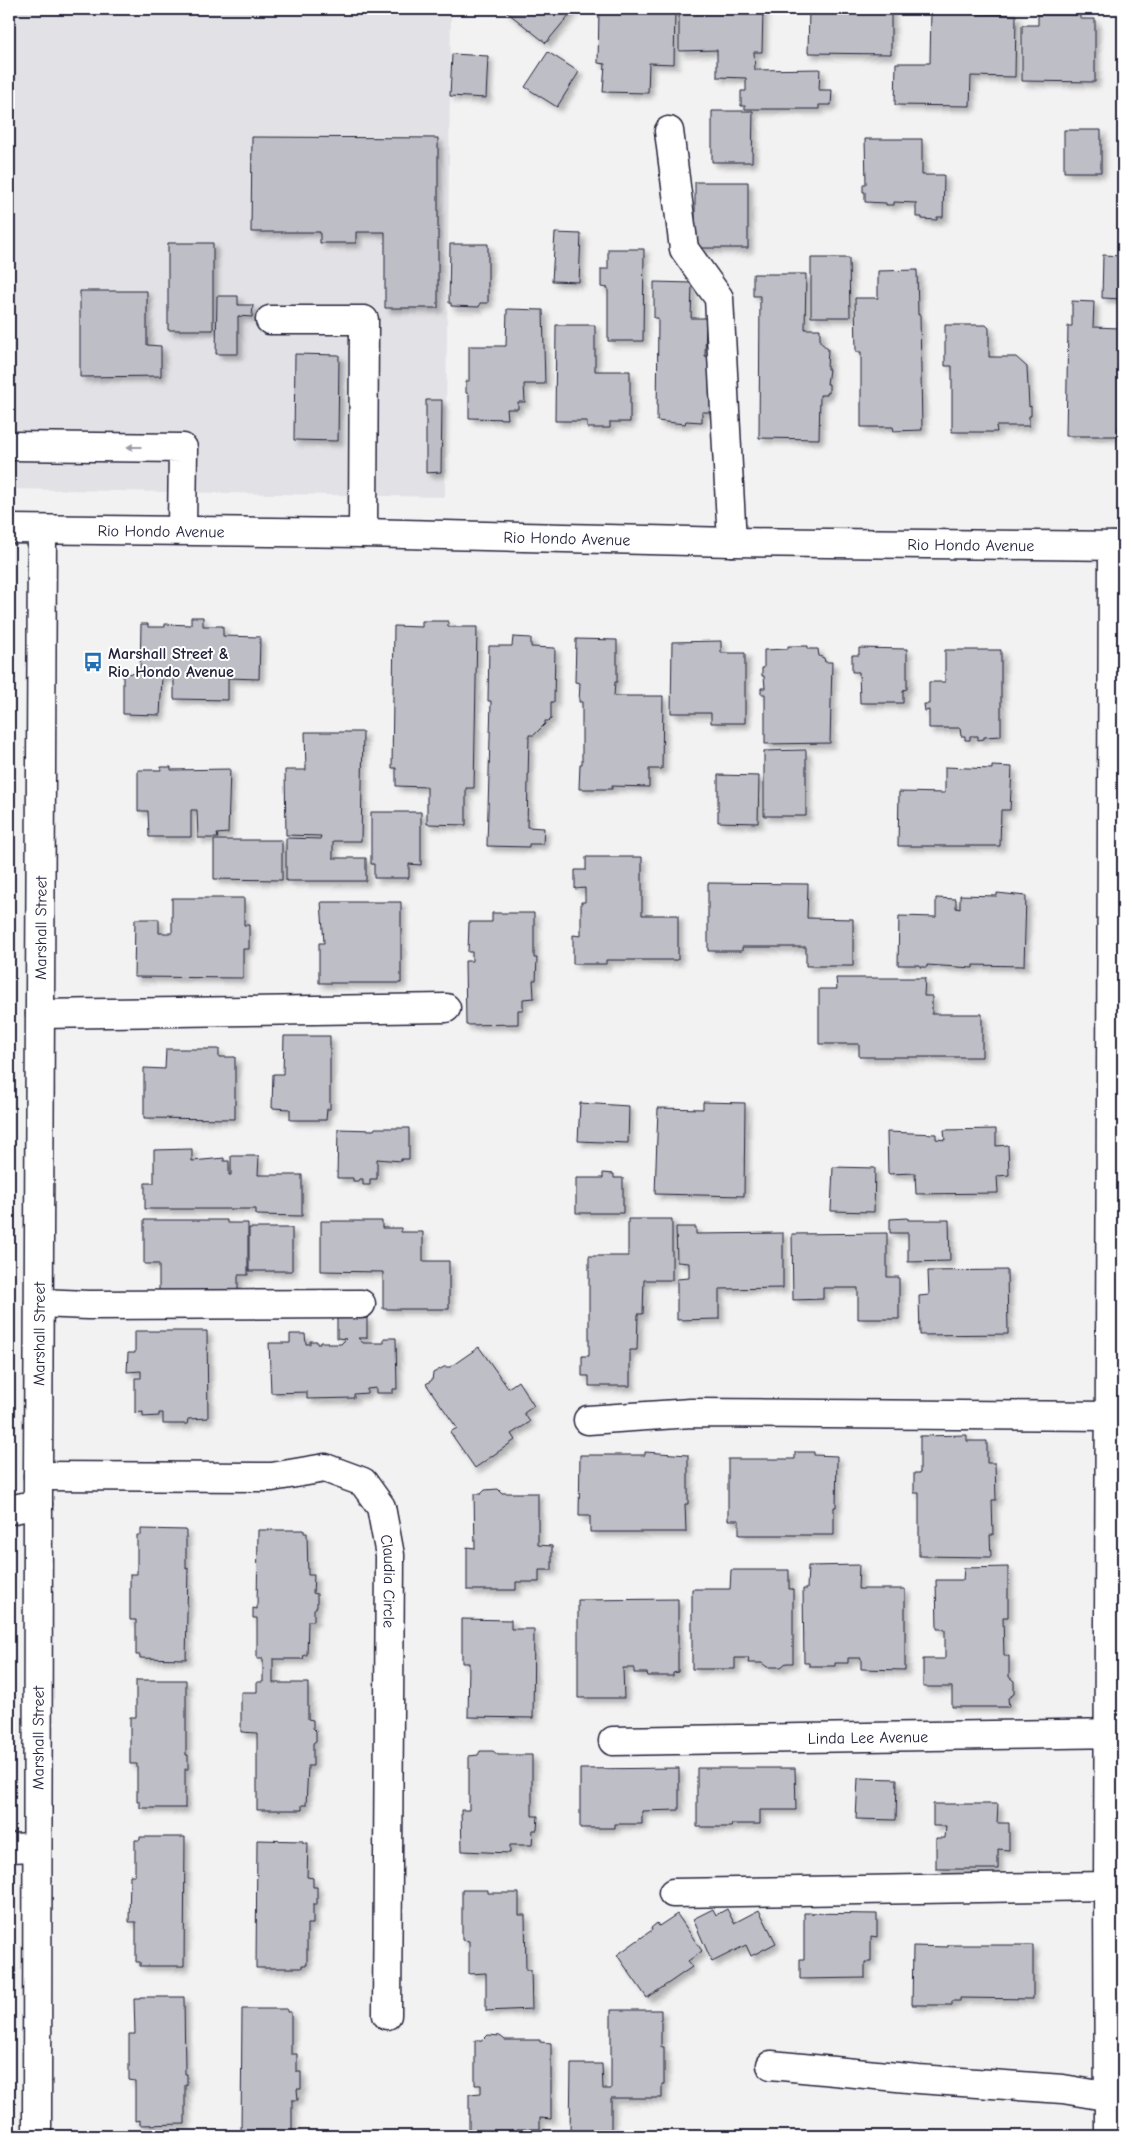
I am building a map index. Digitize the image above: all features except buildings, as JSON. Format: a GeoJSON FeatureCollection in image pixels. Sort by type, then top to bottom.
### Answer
{"type":"FeatureCollection","features":[{"type":"Feature","properties":{"kind":"street"},"geometry":{"type":"LineString","coordinates":[[669,131],[684,249],[719,298],[732,542]]}},
{"type":"Feature","properties":{"kind":"street"},"geometry":{"type":"LineString","coordinates":[[270,320],[364,320],[363,533]]}},
{"type":"Feature","properties":{"kind":"street"},"geometry":{"type":"LineString","coordinates":[[9,446],[183,448],[182,530]]}},
{"type":"Feature","properties":{"kind":"street","name":"Rio Hondo Avenue"},"geometry":{"type":"LineString","coordinates":[[9,529],[363,533],[732,542],[1118,546]]}},
{"type":"Feature","properties":{"kind":"street","name":"Marshall Street"},"geometry":{"type":"LineString","coordinates":[[37,2136],[42,530]]}},
{"type":"Feature","properties":{"kind":"street"},"geometry":{"type":"LineString","coordinates":[[1109,2136],[1116,2098],[1108,1886],[1116,1733],[1110,1416],[1118,818],[1118,546]]}},
{"type":"Feature","properties":{"kind":"street"},"geometry":{"type":"LineString","coordinates":[[40,1014],[446,1008]]}},
{"type":"Feature","properties":{"kind":"street"},"geometry":{"type":"LineString","coordinates":[[39,1303],[88,1305],[361,1304]]}},
{"type":"Feature","properties":{"kind":"street"},"geometry":{"type":"LineString","coordinates":[[588,1420],[691,1413],[1110,1416]]}},
{"type":"Feature","properties":{"kind":"street","name":"Claudia Circle"},"geometry":{"type":"LineString","coordinates":[[38,1476],[272,1477],[325,1468],[363,1482],[381,1507],[390,1555],[386,2015]]}},
{"type":"Feature","properties":{"kind":"street"},"geometry":{"type":"LineString","coordinates":[[9,1510],[38,1504]]}},
{"type":"Feature","properties":{"kind":"street","name":"Linda Lee Avenue"},"geometry":{"type":"LineString","coordinates":[[614,1741],[1116,1733]]}},
{"type":"Feature","properties":{"kind":"street"},"geometry":{"type":"LineString","coordinates":[[9,1848],[37,1847]]}},
{"type":"Feature","properties":{"kind":"street"},"geometry":{"type":"LineString","coordinates":[[673,1893],[1108,1886]]}},
{"type":"Feature","properties":{"kind":"street"},"geometry":{"type":"LineString","coordinates":[[771,2065],[918,2079],[1063,2089],[1116,2098]]}},
{"type":"Feature","properties":{"kind":"shaded area"},"geometry":{"type":"Polygon","coordinates":[[[9,9],[451,9],[445,497],[9,489],[9,9]]]}},
{"type":"Feature","properties":{"kind":"place","name":"Marshall Street & Rio Hondo Avenue"},"geometry":{"type":"Point","coordinates":[93,662]}}]}
